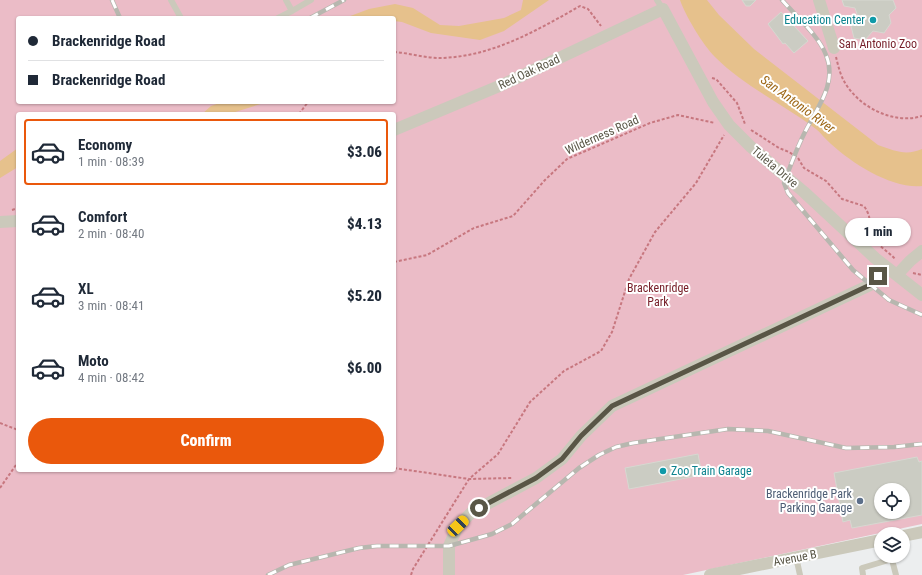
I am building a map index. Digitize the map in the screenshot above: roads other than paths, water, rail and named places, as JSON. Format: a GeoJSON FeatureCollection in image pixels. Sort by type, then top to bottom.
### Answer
{"type":"FeatureCollection","features":[{"type":"Feature","properties":{"kind":"street"},"geometry":{"type":"LineString","coordinates":[[819,0],[834,48]]}},
{"type":"Feature","properties":{"kind":"street","name":"Tuleta Drive"},"geometry":{"type":"LineString","coordinates":[[660,5],[714,102],[729,125],[886,267],[922,295]]}},
{"type":"Feature","properties":{"kind":"street","name":"Red Oak Road"},"geometry":{"type":"LineString","coordinates":[[396,129],[498,86],[660,5]]}},
{"type":"Feature","properties":{"kind":"street"},"geometry":{"type":"LineString","coordinates":[[0,222],[16,221]]}},
{"type":"Feature","properties":{"kind":"street"},"geometry":{"type":"LineString","coordinates":[[897,276],[910,261],[922,251]]}},
{"type":"Feature","properties":{"kind":"street"},"geometry":{"type":"LineString","coordinates":[[449,575],[449,546],[458,526],[472,512],[536,478],[562,459],[581,436],[612,406],[870,285],[886,267]]}},
{"type":"Feature","properties":{"kind":"street"},"geometry":{"type":"LineString","coordinates":[[910,535],[922,533]]}},
{"type":"Feature","properties":{"kind":"street","name":"Avenue B"},"geometry":{"type":"LineString","coordinates":[[710,575],[736,572],[874,541]]}},
{"type":"Feature","properties":{"kind":"lane"},"geometry":{"type":"LineString","coordinates":[[171,0],[180,16]]}},
{"type":"Feature","properties":{"kind":"lane"},"geometry":{"type":"LineString","coordinates":[[286,0],[292,11]]}},
{"type":"Feature","properties":{"kind":"lane"},"geometry":{"type":"LineString","coordinates":[[282,16],[311,0]]}},
{"type":"Feature","properties":{"kind":"lane"},"geometry":{"type":"LineString","coordinates":[[796,558],[800,575]]}},
{"type":"Feature","properties":{"kind":"lane"},"geometry":{"type":"LineString","coordinates":[[864,575],[862,568],[875,563]]}},
{"type":"Feature","properties":{"kind":"lane"},"geometry":{"type":"LineString","coordinates":[[893,563],[896,575]]}},
{"type":"Feature","properties":{"kind":"water"},"geometry":{"type":"Polygon","coordinates":[[[523,0],[549,0],[504,31],[480,40],[431,33],[396,21],[396,16],[350,16],[369,9],[395,4],[413,8],[440,25],[459,26],[504,18],[521,10],[523,0]]]}},
{"type":"Feature","properties":{"kind":"water","name":"San Antonio River"},"geometry":{"type":"Polygon","coordinates":[[[680,0],[707,0],[719,15],[754,49],[878,145],[895,151],[906,152],[922,149],[922,186],[898,184],[874,174],[862,167],[840,152],[816,129],[738,77],[715,57],[705,45],[690,21],[680,0]]]}},
{"type":"Feature","properties":{"kind":"water"},"geometry":{"type":"Polygon","coordinates":[[[216,104],[261,104],[235,112],[204,112],[211,106],[216,104]]]}},
{"type":"Feature","properties":{"kind":"water"},"geometry":{"type":"Polygon","coordinates":[[[16,149],[16,168],[0,178],[0,161],[16,149]]]}},
{"type":"Feature","properties":{"kind":"railway"},"geometry":{"type":"LineString","coordinates":[[112,0],[119,16]]}},
{"type":"Feature","properties":{"kind":"railway"},"geometry":{"type":"LineString","coordinates":[[314,16],[344,0]]}},
{"type":"Feature","properties":{"kind":"railway"},"geometry":{"type":"LineString","coordinates":[[782,0],[818,40],[826,55],[829,66],[829,76],[824,96],[801,140],[784,183],[788,193],[853,270],[889,300],[922,315]]}},
{"type":"Feature","properties":{"kind":"railway"},"geometry":{"type":"LineString","coordinates":[[268,575],[289,565],[359,548],[377,546],[449,546],[492,534],[512,524],[579,468],[599,455],[616,447],[633,443],[728,429],[768,431],[846,448],[894,447],[922,444]]}},
{"type":"Feature","properties":{"kind":"place","name":"Education Center"},"geometry":{"type":"Point","coordinates":[873,20]}},
{"type":"Feature","properties":{"kind":"place","name":"Zoo Train Garage"},"geometry":{"type":"Point","coordinates":[663,471]}},
{"type":"Feature","properties":{"kind":"place","name":"Brackenridge Park Parking Garage"},"geometry":{"type":"Point","coordinates":[860,501]}},
{"type":"Feature","properties":{"kind":"park label","name":"San Antonio Zoo"},"geometry":{"type":"Point","coordinates":[878,44]}},
{"type":"Feature","properties":{"kind":"park label","name":"Brackenridge Park"},"geometry":{"type":"Point","coordinates":[658,295]}}]}
